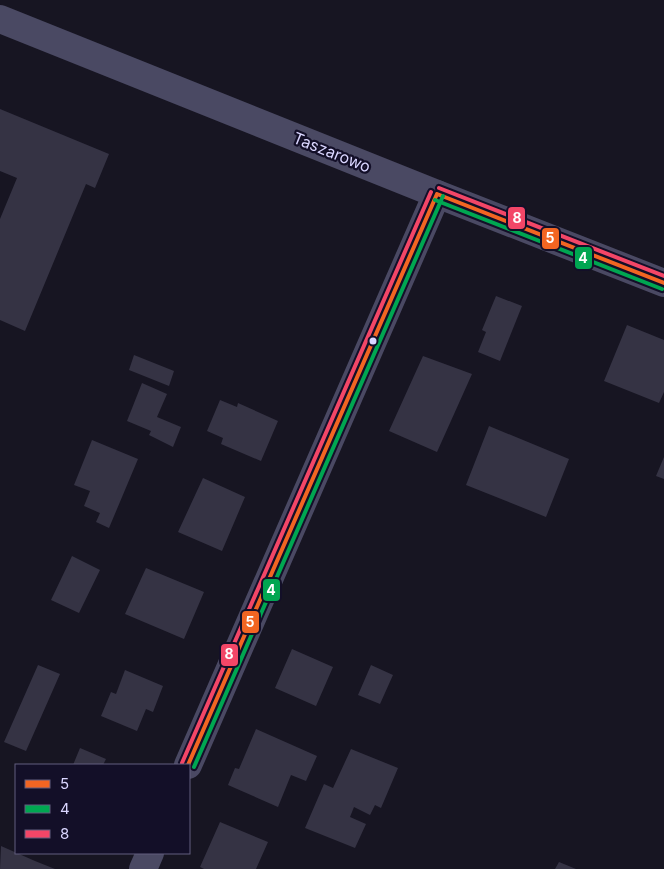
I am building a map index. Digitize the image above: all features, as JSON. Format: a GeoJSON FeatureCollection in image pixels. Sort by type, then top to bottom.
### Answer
{"type":"FeatureCollection","features":[{"type":"Feature","properties":{"kind":"street","name":"Taszarowo"},"geometry":{"type":"LineString","coordinates":[[0,19],[664,283]]}},
{"type":"Feature","properties":{"kind":"street"},"geometry":{"type":"LineString","coordinates":[[188,764],[437,194]]}},
{"type":"Feature","properties":{"kind":"street"},"geometry":{"type":"LineString","coordinates":[[143,869],[150,854]]}},
{"type":"Feature","properties":{"kind":"building"},"geometry":{"type":"Polygon","coordinates":[[[0,109],[109,154],[95,188],[86,184],[25,331],[0,320],[0,219],[17,178],[0,171],[0,109]]]}},
{"type":"Feature","properties":{"kind":"building"},"geometry":{"type":"Polygon","coordinates":[[[496,296],[522,306],[500,361],[478,352],[486,332],[482,330],[496,296]]]}},
{"type":"Feature","properties":{"kind":"building"},"geometry":{"type":"Polygon","coordinates":[[[627,325],[664,340],[664,392],[659,403],[604,381],[627,325]]]}},
{"type":"Feature","properties":{"kind":"building"},"geometry":{"type":"Polygon","coordinates":[[[134,355],[174,371],[169,386],[129,370],[134,355]]]}},
{"type":"Feature","properties":{"kind":"building"},"geometry":{"type":"Polygon","coordinates":[[[423,356],[472,374],[437,452],[389,431],[423,356]]]}},
{"type":"Feature","properties":{"kind":"building"},"geometry":{"type":"Polygon","coordinates":[[[142,383],[167,394],[157,417],[181,427],[173,447],[149,435],[151,431],[127,421],[142,383]]]}},
{"type":"Feature","properties":{"kind":"building"},"geometry":{"type":"Polygon","coordinates":[[[220,400],[237,407],[238,403],[278,421],[261,461],[221,444],[223,438],[207,431],[220,400]]]}},
{"type":"Feature","properties":{"kind":"building"},"geometry":{"type":"Polygon","coordinates":[[[489,426],[569,459],[546,517],[466,485],[489,426]]]}},
{"type":"Feature","properties":{"kind":"building"},"geometry":{"type":"Polygon","coordinates":[[[92,440],[138,459],[109,528],[96,522],[100,513],[84,506],[90,491],[74,485],[92,440]]]}},
{"type":"Feature","properties":{"kind":"building"},"geometry":{"type":"Polygon","coordinates":[[[664,457],[664,479],[656,476],[664,457]]]}},
{"type":"Feature","properties":{"kind":"building"},"geometry":{"type":"Polygon","coordinates":[[[203,478],[245,497],[222,551],[178,532],[203,478]]]}},
{"type":"Feature","properties":{"kind":"building"},"geometry":{"type":"Polygon","coordinates":[[[72,556],[100,570],[79,613],[51,600],[72,556]]]}},
{"type":"Feature","properties":{"kind":"building"},"geometry":{"type":"Polygon","coordinates":[[[146,568],[204,592],[184,639],[125,614],[146,568]]]}},
{"type":"Feature","properties":{"kind":"building"},"geometry":{"type":"Polygon","coordinates":[[[292,649],[333,667],[316,706],[275,688],[292,649]]]}},
{"type":"Feature","properties":{"kind":"building"},"geometry":{"type":"Polygon","coordinates":[[[38,665],[60,674],[26,751],[4,742],[38,665]]]}},
{"type":"Feature","properties":{"kind":"building"},"geometry":{"type":"Polygon","coordinates":[[[371,665],[393,675],[380,704],[358,695],[371,665]]]}},
{"type":"Feature","properties":{"kind":"building"},"geometry":{"type":"Polygon","coordinates":[[[125,670],[163,686],[153,712],[146,709],[137,731],[101,716],[111,692],[116,694],[125,670]]]}},
{"type":"Feature","properties":{"kind":"building"},"geometry":{"type":"Polygon","coordinates":[[[256,729],[317,756],[306,781],[291,775],[278,807],[228,785],[235,768],[239,769],[256,729]]]}},
{"type":"Feature","properties":{"kind":"building"},"geometry":{"type":"Polygon","coordinates":[[[80,748],[106,759],[104,764],[73,764],[80,748]]]}},
{"type":"Feature","properties":{"kind":"building"},"geometry":{"type":"Polygon","coordinates":[[[351,749],[398,768],[381,808],[375,805],[370,815],[354,807],[350,817],[366,824],[355,848],[305,828],[324,784],[333,788],[351,749]]]}},
{"type":"Feature","properties":{"kind":"building"},"geometry":{"type":"Polygon","coordinates":[[[220,822],[268,842],[256,869],[204,869],[200,867],[220,822]]]}},
{"type":"Feature","properties":{"kind":"building"},"geometry":{"type":"Polygon","coordinates":[[[1,846],[15,852],[15,854],[55,869],[0,869],[1,846]]]}},
{"type":"Feature","properties":{"kind":"building"},"geometry":{"type":"Polygon","coordinates":[[[559,862],[576,869],[555,869],[559,862]]]}},
{"type":"Feature","properties":{"kind":"transit line","name":"8"},"geometry":{"type":"LineString","coordinates":[[439,188],[664,276]]}},
{"type":"Feature","properties":{"kind":"transit line","name":"8"},"geometry":{"type":"LineString","coordinates":[[182,763],[431,192]]}},
{"type":"Feature","properties":{"kind":"transit line","name":"5"},"geometry":{"type":"LineString","coordinates":[[437,194],[664,283]]}},
{"type":"Feature","properties":{"kind":"transit line","name":"5"},"geometry":{"type":"LineString","coordinates":[[188,764],[437,194]]}},
{"type":"Feature","properties":{"kind":"transit line","name":"4"},"geometry":{"type":"LineString","coordinates":[[194,767],[443,196]]}},
{"type":"Feature","properties":{"kind":"transit line","name":"4"},"geometry":{"type":"LineString","coordinates":[[435,200],[662,289]]}}]}
